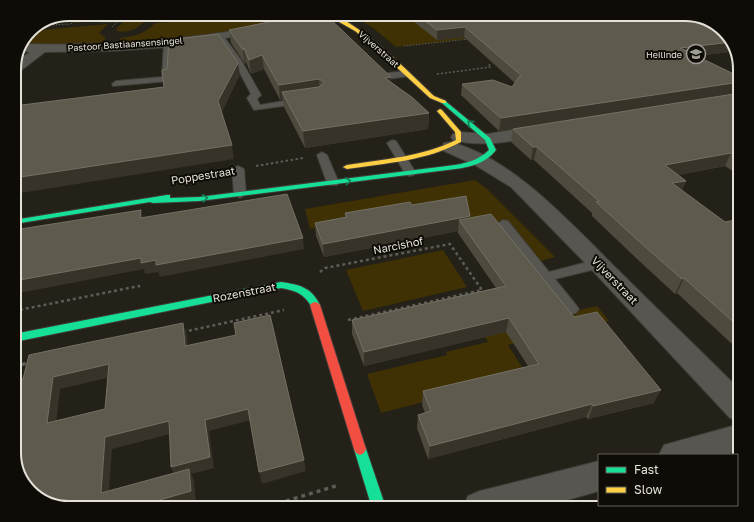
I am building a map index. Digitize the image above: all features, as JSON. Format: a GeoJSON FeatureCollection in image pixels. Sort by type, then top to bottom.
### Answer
{"type":"FeatureCollection","features":[{"type":"Feature","properties":{"kind":"street","name":"Vijverstraat"},"geometry":{"type":"LineString","coordinates":[[337,21],[351,26],[432,97],[448,104],[488,139]]}},
{"type":"Feature","properties":{"kind":"street","name":"Pastoor Bastiaansensingel"},"geometry":{"type":"LineString","coordinates":[[26,48],[107,47],[167,43],[267,28]]}},
{"type":"Feature","properties":{"kind":"street"},"geometry":{"type":"LineString","coordinates":[[22,64],[42,49]]}},
{"type":"Feature","properties":{"kind":"street","name":"Vijverstraat"},"geometry":{"type":"LineString","coordinates":[[432,97],[436,107],[458,132],[455,142],[518,183],[733,402]]}},
{"type":"Feature","properties":{"kind":"street"},"geometry":{"type":"LineString","coordinates":[[325,171],[401,157],[455,142],[488,139],[557,128]]}},
{"type":"Feature","properties":{"kind":"street"},"geometry":{"type":"LineString","coordinates":[[481,160],[490,155],[493,150],[488,139]]}},
{"type":"Feature","properties":{"kind":"street","name":"Poppestraat"},"geometry":{"type":"LineString","coordinates":[[21,221],[152,201],[237,186],[333,182],[462,166],[481,160]]}},
{"type":"Feature","properties":{"kind":"street","name":"Poppestraat"},"geometry":{"type":"LineString","coordinates":[[152,201],[199,199],[237,186]]}},
{"type":"Feature","properties":{"kind":"street","name":"Rozenstraat"},"geometry":{"type":"LineString","coordinates":[[21,337],[280,285],[303,290]]}},
{"type":"Feature","properties":{"kind":"street"},"geometry":{"type":"LineString","coordinates":[[303,290],[312,298],[322,326],[377,501]]}},
{"type":"Feature","properties":{"kind":"street"},"geometry":{"type":"LineString","coordinates":[[679,454],[733,439]]}},
{"type":"Feature","properties":{"kind":"street"},"geometry":{"type":"LineString","coordinates":[[506,501],[598,476]]}},
{"type":"Feature","properties":{"kind":"lane"},"geometry":{"type":"LineString","coordinates":[[219,36],[237,60],[256,95],[252,98],[257,108],[313,99]]}},
{"type":"Feature","properties":{"kind":"lane"},"geometry":{"type":"LineString","coordinates":[[116,84],[166,79],[167,43]]}},
{"type":"Feature","properties":{"kind":"lane","name":"Vijverstraat"},"geometry":{"type":"LineString","coordinates":[[388,76],[406,74]]}},
{"type":"Feature","properties":{"kind":"lane"},"geometry":{"type":"LineString","coordinates":[[392,143],[410,173]]}},
{"type":"Feature","properties":{"kind":"lane"},"geometry":{"type":"LineString","coordinates":[[322,155],[325,171],[333,182]]}},
{"type":"Feature","properties":{"kind":"lane"},"geometry":{"type":"LineString","coordinates":[[237,186],[238,169]]}},
{"type":"Feature","properties":{"kind":"lane"},"geometry":{"type":"LineString","coordinates":[[503,224],[571,308]]}},
{"type":"Feature","properties":{"kind":"lane"},"geometry":{"type":"LineString","coordinates":[[546,277],[599,264]]}},
{"type":"Feature","properties":{"kind":"path"},"geometry":{"type":"LineString","coordinates":[[52,25],[71,24],[74,21]]}},
{"type":"Feature","properties":{"kind":"path"},"geometry":{"type":"LineString","coordinates":[[107,21],[173,21]]}},
{"type":"Feature","properties":{"kind":"path"},"geometry":{"type":"LineString","coordinates":[[110,28],[117,22]]}},
{"type":"Feature","properties":{"kind":"path"},"geometry":{"type":"LineString","coordinates":[[404,46],[470,39]]}},
{"type":"Feature","properties":{"kind":"path"},"geometry":{"type":"LineString","coordinates":[[431,75],[491,67],[488,63]]}},
{"type":"Feature","properties":{"kind":"path","name":"Poppestraat"},"geometry":{"type":"LineString","coordinates":[[185,178],[322,155]]}},
{"type":"Feature","properties":{"kind":"path","name":"Narcishof"},"geometry":{"type":"LineString","coordinates":[[303,290],[325,268],[450,244],[486,297]]}},
{"type":"Feature","properties":{"kind":"path"},"geometry":{"type":"LineString","coordinates":[[322,326],[482,290]]}},
{"type":"Feature","properties":{"kind":"path"},"geometry":{"type":"LineString","coordinates":[[286,501],[369,476]]}},
{"type":"Feature","properties":{"kind":"shaded area"},"geometry":{"type":"Polygon","coordinates":[[[76,21],[100,21],[74,23],[76,21]]]}},
{"type":"Feature","properties":{"kind":"shaded area"},"geometry":{"type":"Polygon","coordinates":[[[125,21],[145,21],[133,30],[123,32],[117,31],[116,29],[125,21]]]}},
{"type":"Feature","properties":{"kind":"shaded area"},"geometry":{"type":"Polygon","coordinates":[[[188,21],[283,21],[216,35],[115,44],[121,38],[144,32],[155,23],[188,21]]]}},
{"type":"Feature","properties":{"kind":"shaded area"},"geometry":{"type":"Polygon","coordinates":[[[362,21],[449,21],[473,38],[396,47],[373,28],[362,21]]]}},
{"type":"Feature","properties":{"kind":"shaded area"},"geometry":{"type":"Polygon","coordinates":[[[108,24],[99,33],[106,38],[100,45],[27,46],[41,30],[108,24]]]}},
{"type":"Feature","properties":{"kind":"shaded area"},"geometry":{"type":"Polygon","coordinates":[[[475,180],[487,189],[555,257],[541,261],[506,221],[462,227],[439,208],[310,229],[305,209],[475,180]]]}},
{"type":"Feature","properties":{"kind":"shaded area"},"geometry":{"type":"Polygon","coordinates":[[[443,250],[467,287],[363,311],[346,270],[443,250]]]}},
{"type":"Feature","properties":{"kind":"shaded area"},"geometry":{"type":"Polygon","coordinates":[[[461,298],[496,330],[597,306],[609,321],[508,345],[527,375],[381,413],[367,374],[447,355],[446,352],[488,342],[461,298]]]}},
{"type":"Feature","properties":{"kind":"building"},"geometry":{"type":"Polygon","coordinates":[[[274,21],[332,21],[391,77],[385,78],[413,98],[429,113],[303,131],[282,92],[319,87],[325,82],[319,79],[279,85],[262,55],[249,60],[244,48],[243,50],[229,30],[274,21]]]}},
{"type":"Feature","properties":{"kind":"building"},"geometry":{"type":"Polygon","coordinates":[[[425,21],[694,22],[712,29],[725,43],[680,48],[733,74],[733,83],[501,118],[462,84],[493,80],[512,87],[519,77],[522,76],[465,27],[437,30],[425,21]]]}},
{"type":"Feature","properties":{"kind":"building"},"geometry":{"type":"Polygon","coordinates":[[[218,34],[238,63],[218,101],[232,145],[21,177],[21,105],[164,87],[162,70],[167,69],[169,40],[218,34]]]}},
{"type":"Feature","properties":{"kind":"building"},"geometry":{"type":"Polygon","coordinates":[[[733,94],[733,154],[731,153],[665,165],[686,181],[672,183],[725,222],[733,220],[733,322],[684,278],[682,279],[596,202],[599,201],[537,147],[533,147],[513,129],[733,94]]]}},
{"type":"Feature","properties":{"kind":"building"},"geometry":{"type":"Polygon","coordinates":[[[287,194],[303,238],[156,265],[156,260],[141,263],[141,258],[21,280],[21,229],[141,210],[140,218],[287,194]]]}},
{"type":"Feature","properties":{"kind":"building"},"geometry":{"type":"Polygon","coordinates":[[[466,196],[470,216],[323,244],[315,223],[347,217],[345,213],[410,202],[412,205],[466,196]]]}},
{"type":"Feature","properties":{"kind":"building"},"geometry":{"type":"Polygon","coordinates":[[[491,214],[574,317],[597,312],[661,390],[593,406],[592,404],[430,446],[418,415],[431,411],[423,391],[539,364],[509,318],[364,352],[352,320],[506,286],[459,220],[491,214]]]}},
{"type":"Feature","properties":{"kind":"building"},"geometry":{"type":"Polygon","coordinates":[[[270,315],[304,460],[259,472],[248,409],[205,420],[210,457],[171,467],[169,421],[105,437],[101,493],[189,469],[191,491],[156,501],[63,501],[42,493],[27,477],[21,456],[21,379],[23,379],[29,355],[183,323],[185,346],[236,335],[234,323],[270,315]],[[109,364],[53,377],[47,423],[105,409],[109,364]]]}},
{"type":"Feature","properties":{"kind":"traffic: fast"},"geometry":{"type":"LineString","coordinates":[[153,201],[199,199],[455,167],[478,161],[493,150],[488,139],[444,102]]}},
{"type":"Feature","properties":{"kind":"traffic: fast"},"geometry":{"type":"LineString","coordinates":[[21,221],[167,197]]}},
{"type":"Feature","properties":{"kind":"traffic: fast"},"geometry":{"type":"LineString","coordinates":[[21,337],[281,285],[297,288],[306,292],[315,305]]}},
{"type":"Feature","properties":{"kind":"traffic: fast"},"geometry":{"type":"LineString","coordinates":[[360,449],[377,501]]}},
{"type":"Feature","properties":{"kind":"traffic: slow"},"geometry":{"type":"LineString","coordinates":[[342,21],[370,40],[396,62],[432,97],[444,102]]}},
{"type":"Feature","properties":{"kind":"traffic: slow"},"geometry":{"type":"LineString","coordinates":[[347,167],[420,155],[448,147],[459,141],[458,132],[440,111]]}},
{"type":"Feature","properties":{"kind":"traffic: jam"},"geometry":{"type":"LineString","coordinates":[[315,305],[360,449]]}},
{"type":"Feature","properties":{"kind":"place","name":"Heilinde"},"geometry":{"type":"Point","coordinates":[696,54]}}]}
